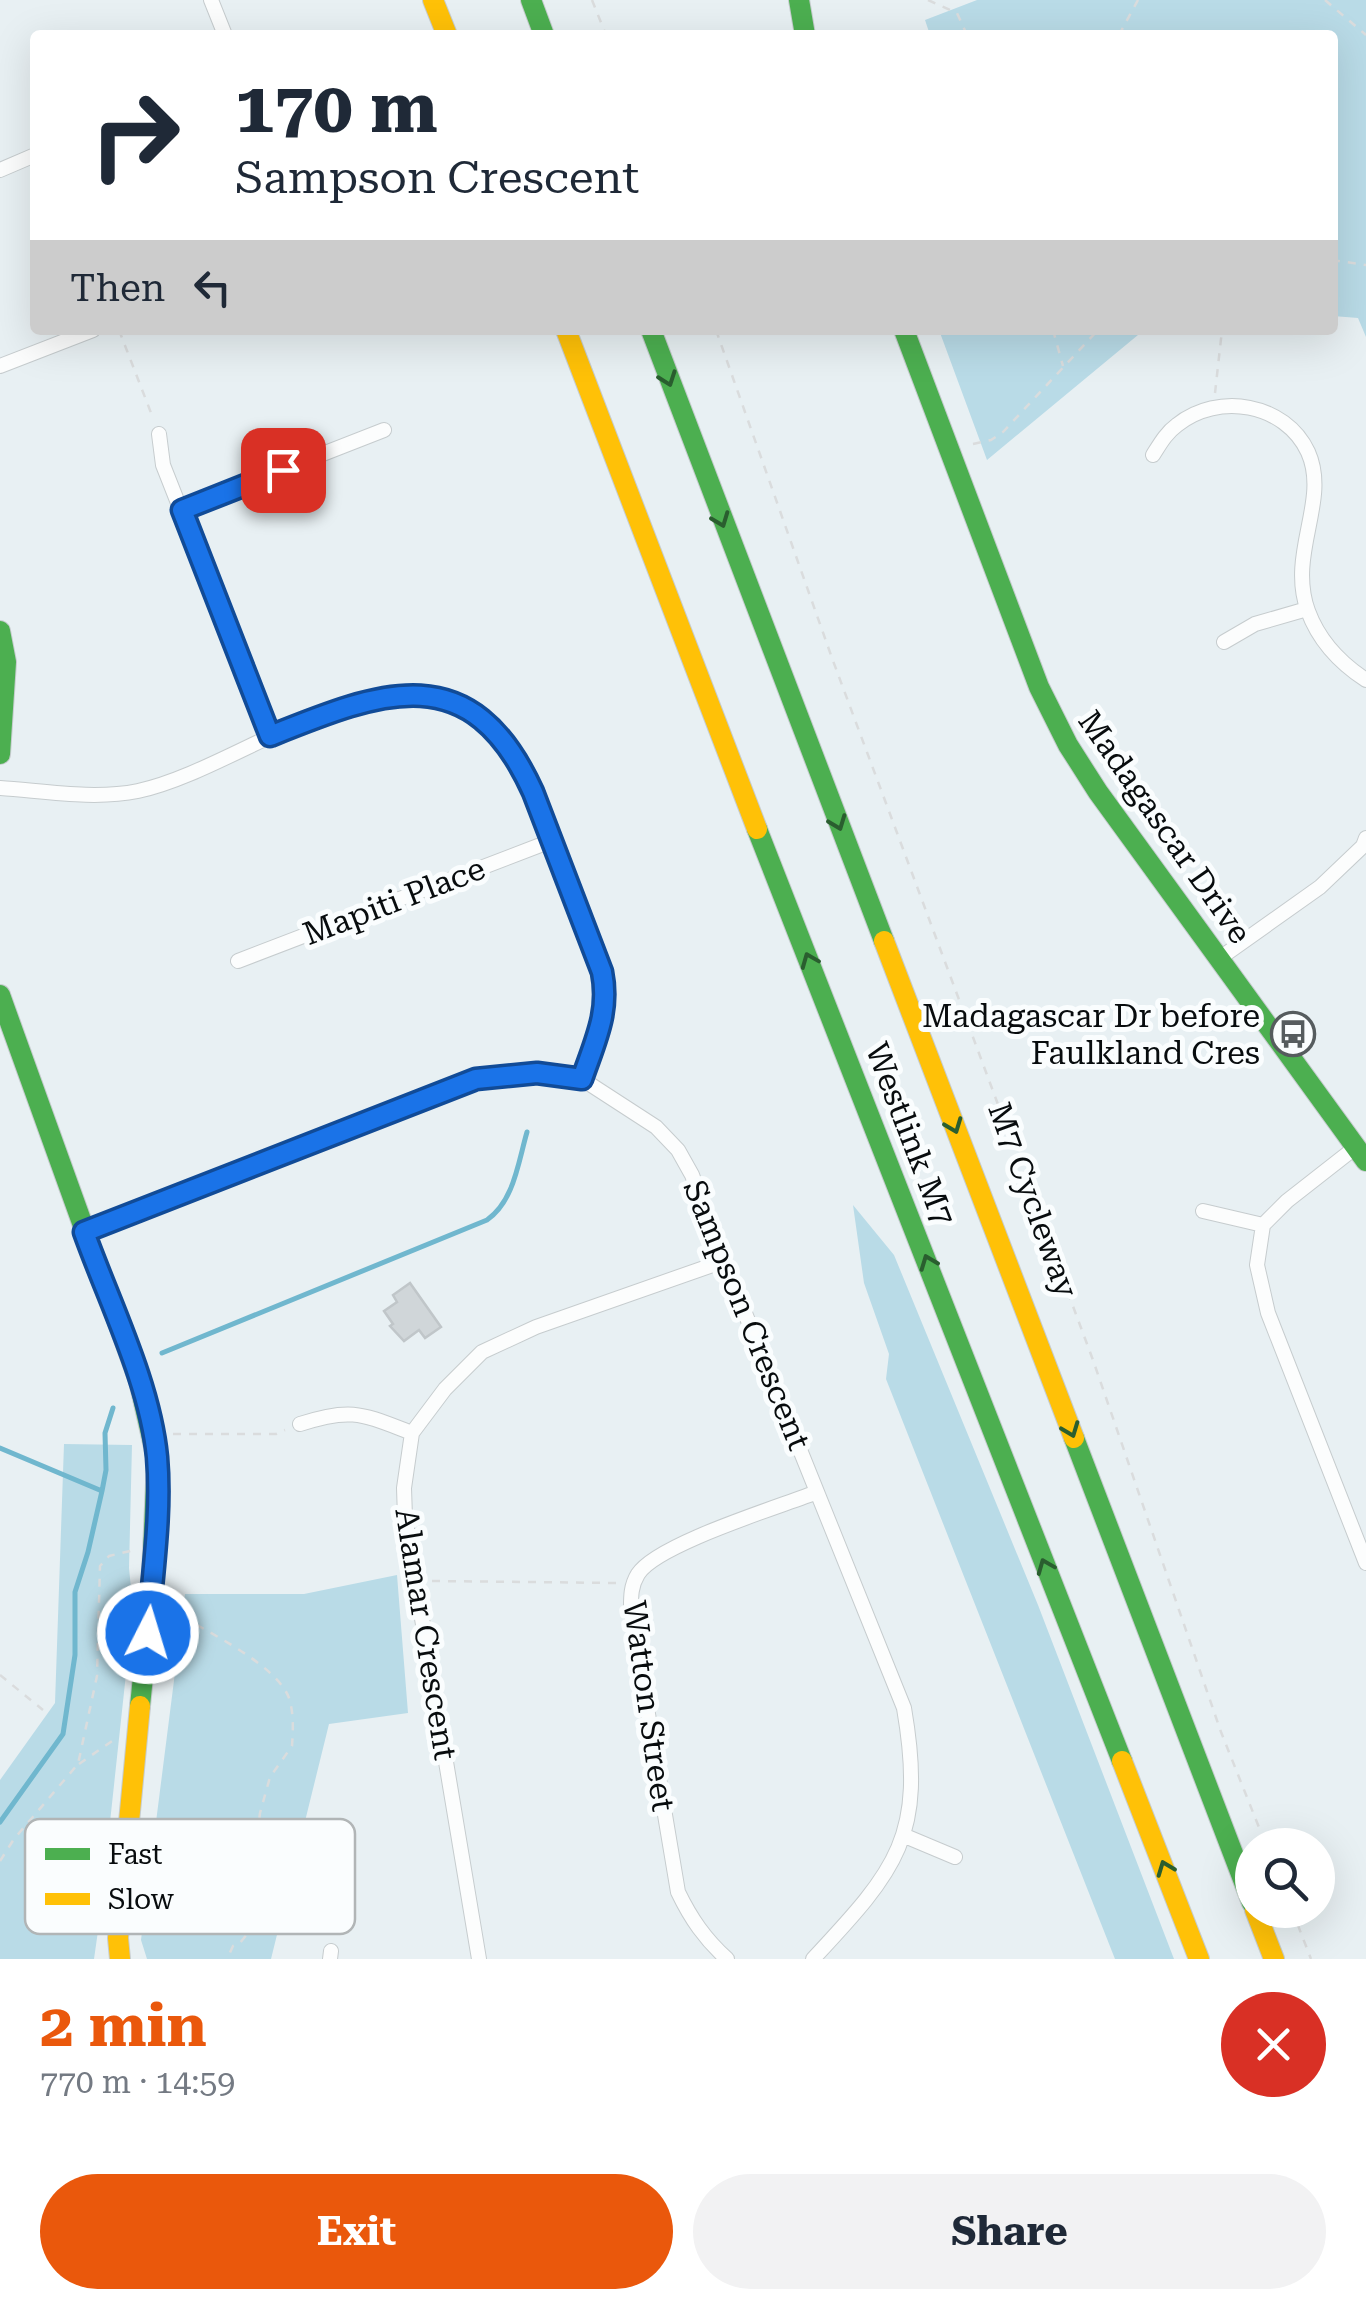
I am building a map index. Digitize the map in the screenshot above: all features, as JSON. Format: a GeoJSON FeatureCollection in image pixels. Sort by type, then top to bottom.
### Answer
{"type":"FeatureCollection","features":[{"type":"Feature","properties":{"kind":"main road"},"geometry":{"type":"LineString","coordinates":[[433,0],[446,30]]}},
{"type":"Feature","properties":{"kind":"main road"},"geometry":{"type":"LineString","coordinates":[[444,0],[455,30]]}},
{"type":"Feature","properties":{"kind":"main road"},"geometry":{"type":"LineString","coordinates":[[531,0],[542,30]]}},
{"type":"Feature","properties":{"kind":"main road"},"geometry":{"type":"LineString","coordinates":[[799,0],[804,30]]}},
{"type":"Feature","properties":{"kind":"main road","name":"Westlink M7"},"geometry":{"type":"LineString","coordinates":[[568,335],[1199,1959]]}},
{"type":"Feature","properties":{"kind":"main road","name":"Westlink M7"},"geometry":{"type":"LineString","coordinates":[[652,335],[1235,1857]]}},
{"type":"Feature","properties":{"kind":"main road","name":"Madagascar Drive"},"geometry":{"type":"LineString","coordinates":[[906,335],[1028,661],[1052,715],[1098,792],[1361,1154]]}},
{"type":"Feature","properties":{"kind":"main road"},"geometry":{"type":"LineString","coordinates":[[0,631],[6,662],[0,754]]}},
{"type":"Feature","properties":{"kind":"main road"},"geometry":{"type":"LineString","coordinates":[[0,995],[139,1382],[157,1460],[150,1598],[129,1819]]}},
{"type":"Feature","properties":{"kind":"main road","name":"Westlink M7"},"geometry":{"type":"LineString","coordinates":[[1262,1928],[1274,1959]]}},
{"type":"Feature","properties":{"kind":"main road"},"geometry":{"type":"LineString","coordinates":[[118,1934],[120,1959]]}},
{"type":"Feature","properties":{"kind":"street"},"geometry":{"type":"LineString","coordinates":[[210,0],[222,30]]}},
{"type":"Feature","properties":{"kind":"street"},"geometry":{"type":"LineString","coordinates":[[0,170],[30,158]]}},
{"type":"Feature","properties":{"kind":"street"},"geometry":{"type":"LineString","coordinates":[[0,366],[80,335]]}},
{"type":"Feature","properties":{"kind":"street"},"geometry":{"type":"LineString","coordinates":[[1153,455],[1179,423],[1214,408],[1248,406],[1293,430],[1309,454],[1316,488],[1302,552],[1307,609],[1327,646],[1366,680]]}},
{"type":"Feature","properties":{"kind":"street"},"geometry":{"type":"LineString","coordinates":[[182,510],[384,430]]}},
{"type":"Feature","properties":{"kind":"street"},"geometry":{"type":"LineString","coordinates":[[159,434],[163,465],[270,736]]}},
{"type":"Feature","properties":{"kind":"street"},"geometry":{"type":"LineString","coordinates":[[1224,642],[1255,624],[1307,609]]}},
{"type":"Feature","properties":{"kind":"street"},"geometry":{"type":"LineString","coordinates":[[0,788],[81,794],[136,791],[166,783],[270,736],[366,700],[426,695],[458,702],[503,740],[522,766],[602,972],[606,995],[604,1020],[582,1079]]}},
{"type":"Feature","properties":{"kind":"street","name":"Mapiti Place"},"geometry":{"type":"LineString","coordinates":[[238,962],[551,841]]}},
{"type":"Feature","properties":{"kind":"street"},"geometry":{"type":"LineString","coordinates":[[1220,958],[1320,887],[1365,844]]}},
{"type":"Feature","properties":{"kind":"street","name":"Sampson Crescent"},"geometry":{"type":"LineString","coordinates":[[84,1232],[476,1079],[537,1073],[582,1079],[656,1127],[678,1150],[704,1201],[724,1260],[904,1708],[911,1752],[911,1795],[905,1836],[889,1870],[862,1906],[812,1959]]}},
{"type":"Feature","properties":{"kind":"street"},"geometry":{"type":"LineString","coordinates":[[1361,1154],[1287,1201],[1263,1225],[1257,1266],[1268,1313],[1366,1564]]}},
{"type":"Feature","properties":{"kind":"street"},"geometry":{"type":"LineString","coordinates":[[1203,1212],[1263,1225]]}},
{"type":"Feature","properties":{"kind":"street","name":"Alamar Crescent"},"geometry":{"type":"LineString","coordinates":[[480,1959],[405,1517],[404,1488],[412,1433],[445,1389],[482,1352],[536,1327],[724,1260]]}},
{"type":"Feature","properties":{"kind":"street"},"geometry":{"type":"LineString","coordinates":[[300,1424],[336,1412],[366,1416],[412,1433]]}},
{"type":"Feature","properties":{"kind":"street","name":"Watton Street"},"geometry":{"type":"LineString","coordinates":[[728,1959],[690,1918],[678,1892],[630,1590],[639,1572],[679,1546],[817,1492]]}},
{"type":"Feature","properties":{"kind":"street"},"geometry":{"type":"LineString","coordinates":[[905,1836],[955,1858]]}},
{"type":"Feature","properties":{"kind":"path"},"geometry":{"type":"LineString","coordinates":[[592,0],[604,30]]}},
{"type":"Feature","properties":{"kind":"path"},"geometry":{"type":"LineString","coordinates":[[928,0],[957,13],[965,30]]}},
{"type":"Feature","properties":{"kind":"path"},"geometry":{"type":"LineString","coordinates":[[1122,30],[1138,0]]}},
{"type":"Feature","properties":{"kind":"path"},"geometry":{"type":"LineString","coordinates":[[1325,0],[1366,35]]}},
{"type":"Feature","properties":{"kind":"path"},"geometry":{"type":"LineString","coordinates":[[1338,261],[1366,265]]}},
{"type":"Feature","properties":{"kind":"path"},"geometry":{"type":"LineString","coordinates":[[120,335],[159,434]]}},
{"type":"Feature","properties":{"kind":"path","name":"M7 Cycleway"},"geometry":{"type":"LineString","coordinates":[[718,335],[832,658],[1093,1360],[1221,1732],[1259,1828]]}},
{"type":"Feature","properties":{"kind":"path"},"geometry":{"type":"LineString","coordinates":[[1055,335],[1063,366]]}},
{"type":"Feature","properties":{"kind":"path"},"geometry":{"type":"LineString","coordinates":[[973,444],[1004,432],[1093,335]]}},
{"type":"Feature","properties":{"kind":"path"},"geometry":{"type":"LineString","coordinates":[[1214,408],[1221,335]]}},
{"type":"Feature","properties":{"kind":"path"},"geometry":{"type":"LineString","coordinates":[[173,1434],[276,1434],[300,1424]]}},
{"type":"Feature","properties":{"kind":"path"},"geometry":{"type":"LineString","coordinates":[[78,1764],[97,1676],[100,1566],[109,1556],[136,1550]]}},
{"type":"Feature","properties":{"kind":"path"},"geometry":{"type":"LineString","coordinates":[[416,1580],[634,1583]]}},
{"type":"Feature","properties":{"kind":"path"},"geometry":{"type":"LineString","coordinates":[[170,1610],[255,1661],[280,1683],[289,1698],[292,1746],[270,1777],[259,1819]]}},
{"type":"Feature","properties":{"kind":"path"},"geometry":{"type":"LineString","coordinates":[[0,1676],[43,1710]]}},
{"type":"Feature","properties":{"kind":"path"},"geometry":{"type":"LineString","coordinates":[[31,1819],[78,1764],[115,1740]]}},
{"type":"Feature","properties":{"kind":"path"},"geometry":{"type":"LineString","coordinates":[[0,1860],[25,1826]]}},
{"type":"Feature","properties":{"kind":"path"},"geometry":{"type":"LineString","coordinates":[[1299,1928],[1311,1959]]}},
{"type":"Feature","properties":{"kind":"path"},"geometry":{"type":"LineString","coordinates":[[227,1959],[233,1946],[247,1934]]}},
{"type":"Feature","properties":{"kind":"shaded area"},"geometry":{"type":"Polygon","coordinates":[[[977,0],[1366,0],[1366,337],[1358,318],[1338,316],[1338,30],[928,30],[925,20],[977,0]]]}},
{"type":"Feature","properties":{"kind":"shaded area"},"geometry":{"type":"Polygon","coordinates":[[[941,335],[1138,335],[987,460],[941,335]]]}},
{"type":"Feature","properties":{"kind":"shaded area"},"geometry":{"type":"Polygon","coordinates":[[[853,1205],[894,1255],[1038,1605],[1174,1959],[1115,1959],[886,1379],[889,1354],[864,1283],[853,1205]]]}},
{"type":"Feature","properties":{"kind":"shaded area"},"geometry":{"type":"Polygon","coordinates":[[[64,1444],[132,1445],[129,1568],[133,1609],[110,1819],[25,1819],[25,1934],[98,1934],[94,1959],[0,1959],[0,1780],[55,1703],[64,1444]]]}},
{"type":"Feature","properties":{"kind":"shaded area"},"geometry":{"type":"Polygon","coordinates":[[[397,1575],[408,1713],[329,1724],[306,1819],[156,1819],[185,1594],[304,1594],[397,1575]]]}},
{"type":"Feature","properties":{"kind":"shaded area"},"geometry":{"type":"Polygon","coordinates":[[[142,1934],[277,1934],[271,1959],[147,1959],[142,1934]]]}},
{"type":"Feature","properties":{"kind":"building"},"geometry":{"type":"Polygon","coordinates":[[[410,1283],[441,1327],[425,1338],[419,1330],[404,1341],[390,1326],[393,1324],[384,1311],[397,1302],[393,1295],[410,1283]]]}},
{"type":"Feature","properties":{"kind":"waterway"},"geometry":{"type":"LineString","coordinates":[[162,1353],[487,1220],[509,1192],[527,1132]]}},
{"type":"Feature","properties":{"kind":"waterway"},"geometry":{"type":"LineString","coordinates":[[0,1822],[63,1734],[75,1655],[75,1592],[102,1491],[105,1433],[113,1408]]}},
{"type":"Feature","properties":{"kind":"waterway"},"geometry":{"type":"LineString","coordinates":[[0,1448],[102,1491]]}},
{"type":"Feature","properties":{"kind":"traffic: fast"},"geometry":{"type":"LineString","coordinates":[[531,0],[542,30]]}},
{"type":"Feature","properties":{"kind":"traffic: fast"},"geometry":{"type":"LineString","coordinates":[[799,0],[804,30]]}},
{"type":"Feature","properties":{"kind":"traffic: fast"},"geometry":{"type":"LineString","coordinates":[[653,335],[884,941]]}},
{"type":"Feature","properties":{"kind":"traffic: fast"},"geometry":{"type":"LineString","coordinates":[[906,335],[1039,687],[1068,745],[1366,1161]]}},
{"type":"Feature","properties":{"kind":"traffic: fast"},"geometry":{"type":"LineString","coordinates":[[0,631],[6,662],[0,754]]}},
{"type":"Feature","properties":{"kind":"traffic: fast"},"geometry":{"type":"LineString","coordinates":[[757,829],[1122,1761]]}},
{"type":"Feature","properties":{"kind":"traffic: fast"},"geometry":{"type":"LineString","coordinates":[[0,995],[139,1381],[157,1460],[151,1598],[140,1706]]}},
{"type":"Feature","properties":{"kind":"traffic: fast"},"geometry":{"type":"LineString","coordinates":[[1074,1438],[1235,1859]]}},
{"type":"Feature","properties":{"kind":"traffic: slow"},"geometry":{"type":"LineString","coordinates":[[433,0],[445,30]]}},
{"type":"Feature","properties":{"kind":"traffic: slow"},"geometry":{"type":"LineString","coordinates":[[568,335],[757,829]]}},
{"type":"Feature","properties":{"kind":"traffic: slow"},"geometry":{"type":"LineString","coordinates":[[884,941],[1074,1438]]}},
{"type":"Feature","properties":{"kind":"traffic: slow"},"geometry":{"type":"LineString","coordinates":[[129,1819],[140,1706]]}},
{"type":"Feature","properties":{"kind":"traffic: slow"},"geometry":{"type":"LineString","coordinates":[[1122,1761],[1199,1959]]}},
{"type":"Feature","properties":{"kind":"traffic: slow"},"geometry":{"type":"LineString","coordinates":[[1262,1928],[1274,1959]]}},
{"type":"Feature","properties":{"kind":"traffic: slow"},"geometry":{"type":"LineString","coordinates":[[118,1934],[120,1959]]}},
{"type":"Feature","properties":{"kind":"place","name":"Madagascar Dr before Faulkland Cres"},"geometry":{"type":"Point","coordinates":[1293,1034]}},
{"type":"Feature","properties":{"kind":"route"},"geometry":{"type":"LineString","coordinates":[[148,1633],[158,1486],[154,1437],[139,1382],[84,1232],[476,1079],[537,1073],[582,1079],[604,1020],[606,995],[602,972],[533,792],[522,766],[480,718],[458,702],[426,695],[395,696],[366,700],[270,736],[182,510],[283,470]]}}]}
